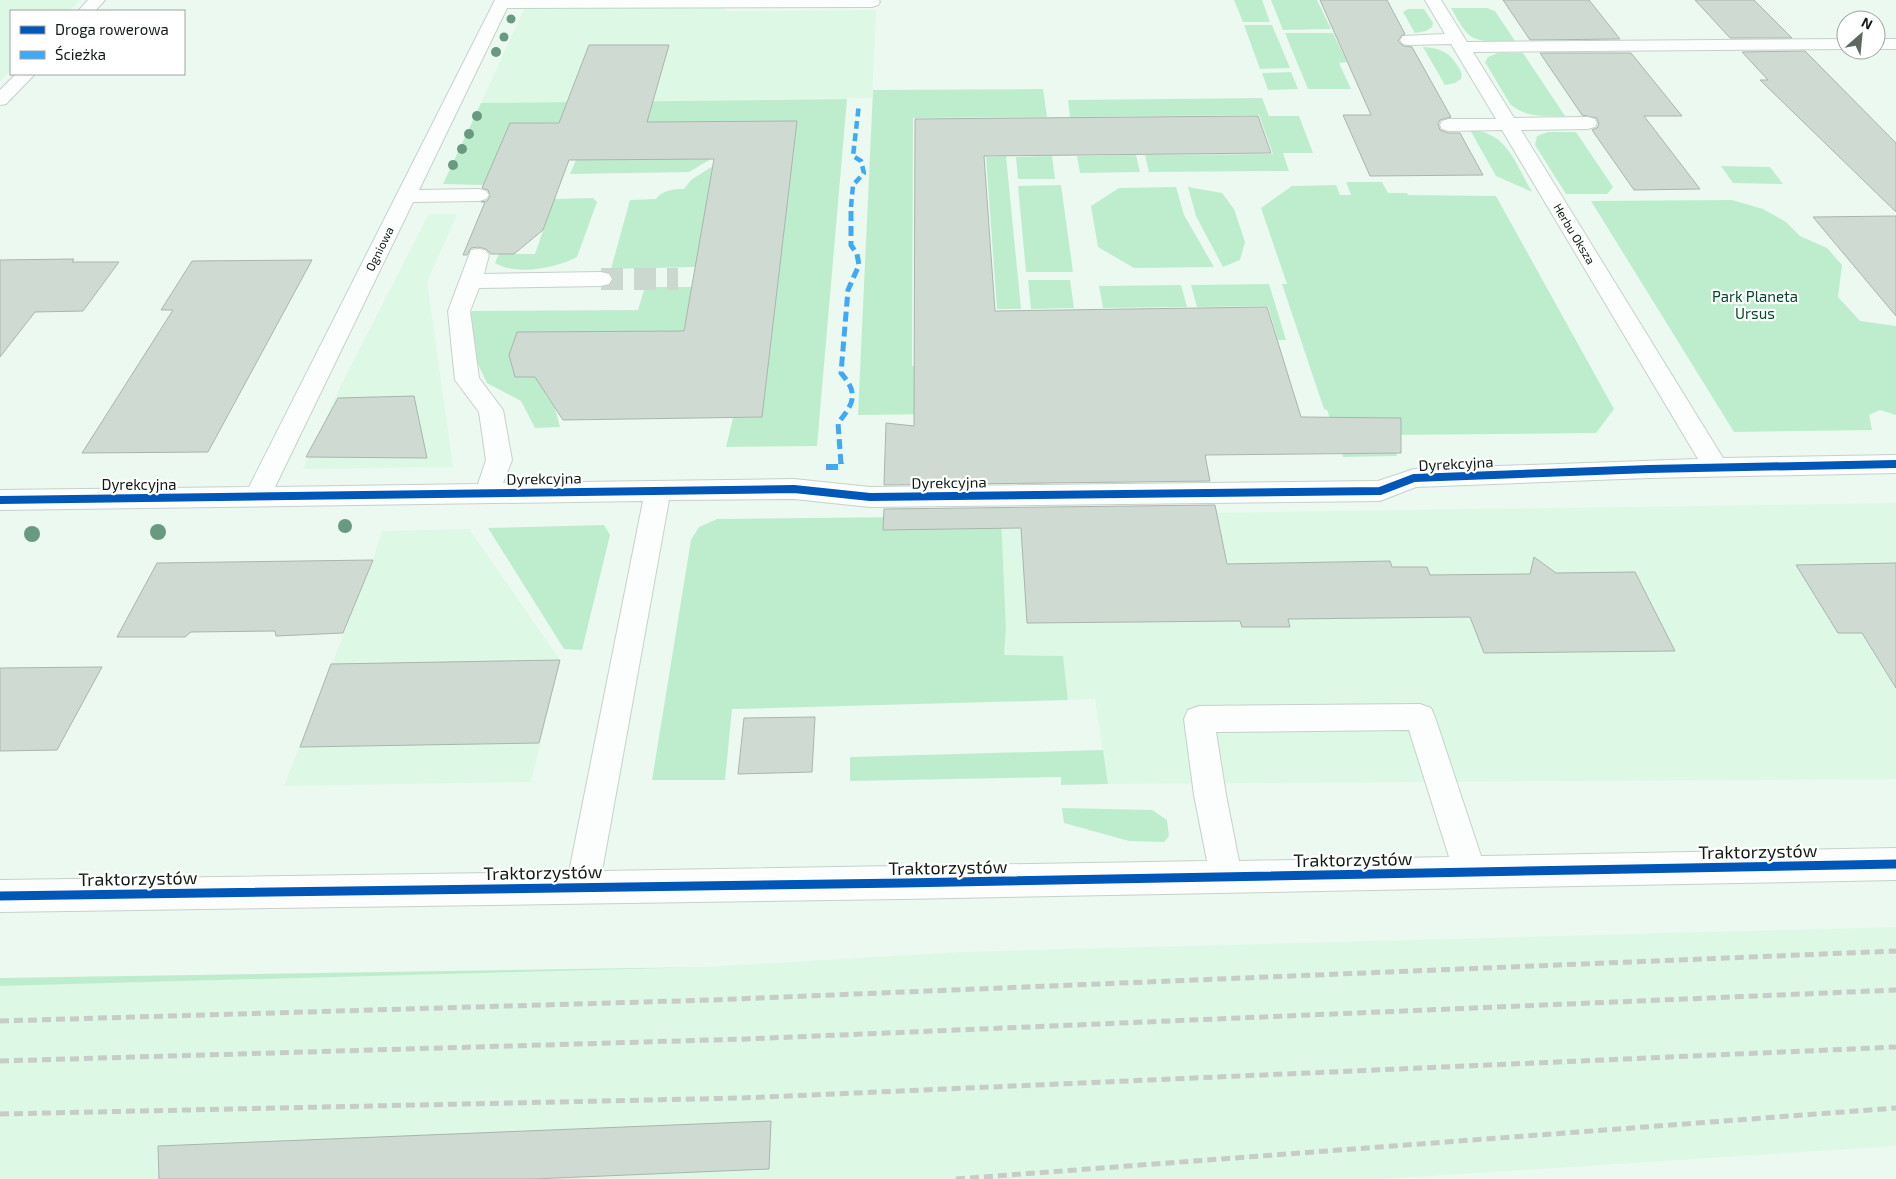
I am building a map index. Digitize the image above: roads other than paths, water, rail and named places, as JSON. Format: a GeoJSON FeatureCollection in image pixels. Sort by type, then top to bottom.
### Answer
{"type":"FeatureCollection","features":[{"type":"Feature","properties":{"kind":"street"},"geometry":{"type":"LineString","coordinates":[[87,10],[97,0]]}},
{"type":"Feature","properties":{"kind":"street","name":"Herbu Oksza"},"geometry":{"type":"LineString","coordinates":[[1433,0],[1716,468]]}},
{"type":"Feature","properties":{"kind":"street"},"geometry":{"type":"LineString","coordinates":[[502,1],[872,2]]}},
{"type":"Feature","properties":{"kind":"street","name":"Ogniowa"},"geometry":{"type":"LineString","coordinates":[[257,497],[502,1]]}},
{"type":"Feature","properties":{"kind":"street"},"geometry":{"type":"LineString","coordinates":[[1409,40],[1459,43],[1836,44]]}},
{"type":"Feature","properties":{"kind":"street"},"geometry":{"type":"LineString","coordinates":[[0,100],[25,75]]}},
{"type":"Feature","properties":{"kind":"street"},"geometry":{"type":"LineString","coordinates":[[1449,124],[1588,123]]}},
{"type":"Feature","properties":{"kind":"street"},"geometry":{"type":"LineString","coordinates":[[406,196],[480,195]]}},
{"type":"Feature","properties":{"kind":"street"},"geometry":{"type":"LineString","coordinates":[[478,254],[459,311],[467,380],[491,410],[499,460],[487,494]]}},
{"type":"Feature","properties":{"kind":"street"},"geometry":{"type":"LineString","coordinates":[[470,281],[602,279]]}},
{"type":"Feature","properties":{"kind":"street","name":"Dyrekcyjna"},"geometry":{"type":"LineString","coordinates":[[0,500],[794,489],[870,497],[1380,491],[1414,478],[1896,464]]}},
{"type":"Feature","properties":{"kind":"street"},"geometry":{"type":"LineString","coordinates":[[583,887],[658,492]]}},
{"type":"Feature","properties":{"kind":"street"},"geometry":{"type":"LineString","coordinates":[[1226,877],[1210,795],[1199,719],[1420,717],[1470,873]]}},
{"type":"Feature","properties":{"kind":"street","name":"Traktorzystów"},"geometry":{"type":"LineString","coordinates":[[0,896],[1470,873],[1896,864]]}},
{"type":"Feature","properties":{"kind":"tunnel"},"geometry":{"type":"LineString","coordinates":[[601,279],[678,279]]}},
{"type":"Feature","properties":{"kind":"railway"},"geometry":{"type":"LineString","coordinates":[[0,1021],[711,1000],[1896,951]]}},
{"type":"Feature","properties":{"kind":"railway"},"geometry":{"type":"LineString","coordinates":[[0,1061],[746,1039],[1896,990]]}},
{"type":"Feature","properties":{"kind":"railway"},"geometry":{"type":"LineString","coordinates":[[0,1114],[742,1098],[1896,1047]]}},
{"type":"Feature","properties":{"kind":"railway"},"geometry":{"type":"LineString","coordinates":[[956,1179],[1896,1108]]}},
{"type":"Feature","properties":{"kind":"park label","name":"Park Planeta Ursus"},"geometry":{"type":"Point","coordinates":[1755,306]}}]}
